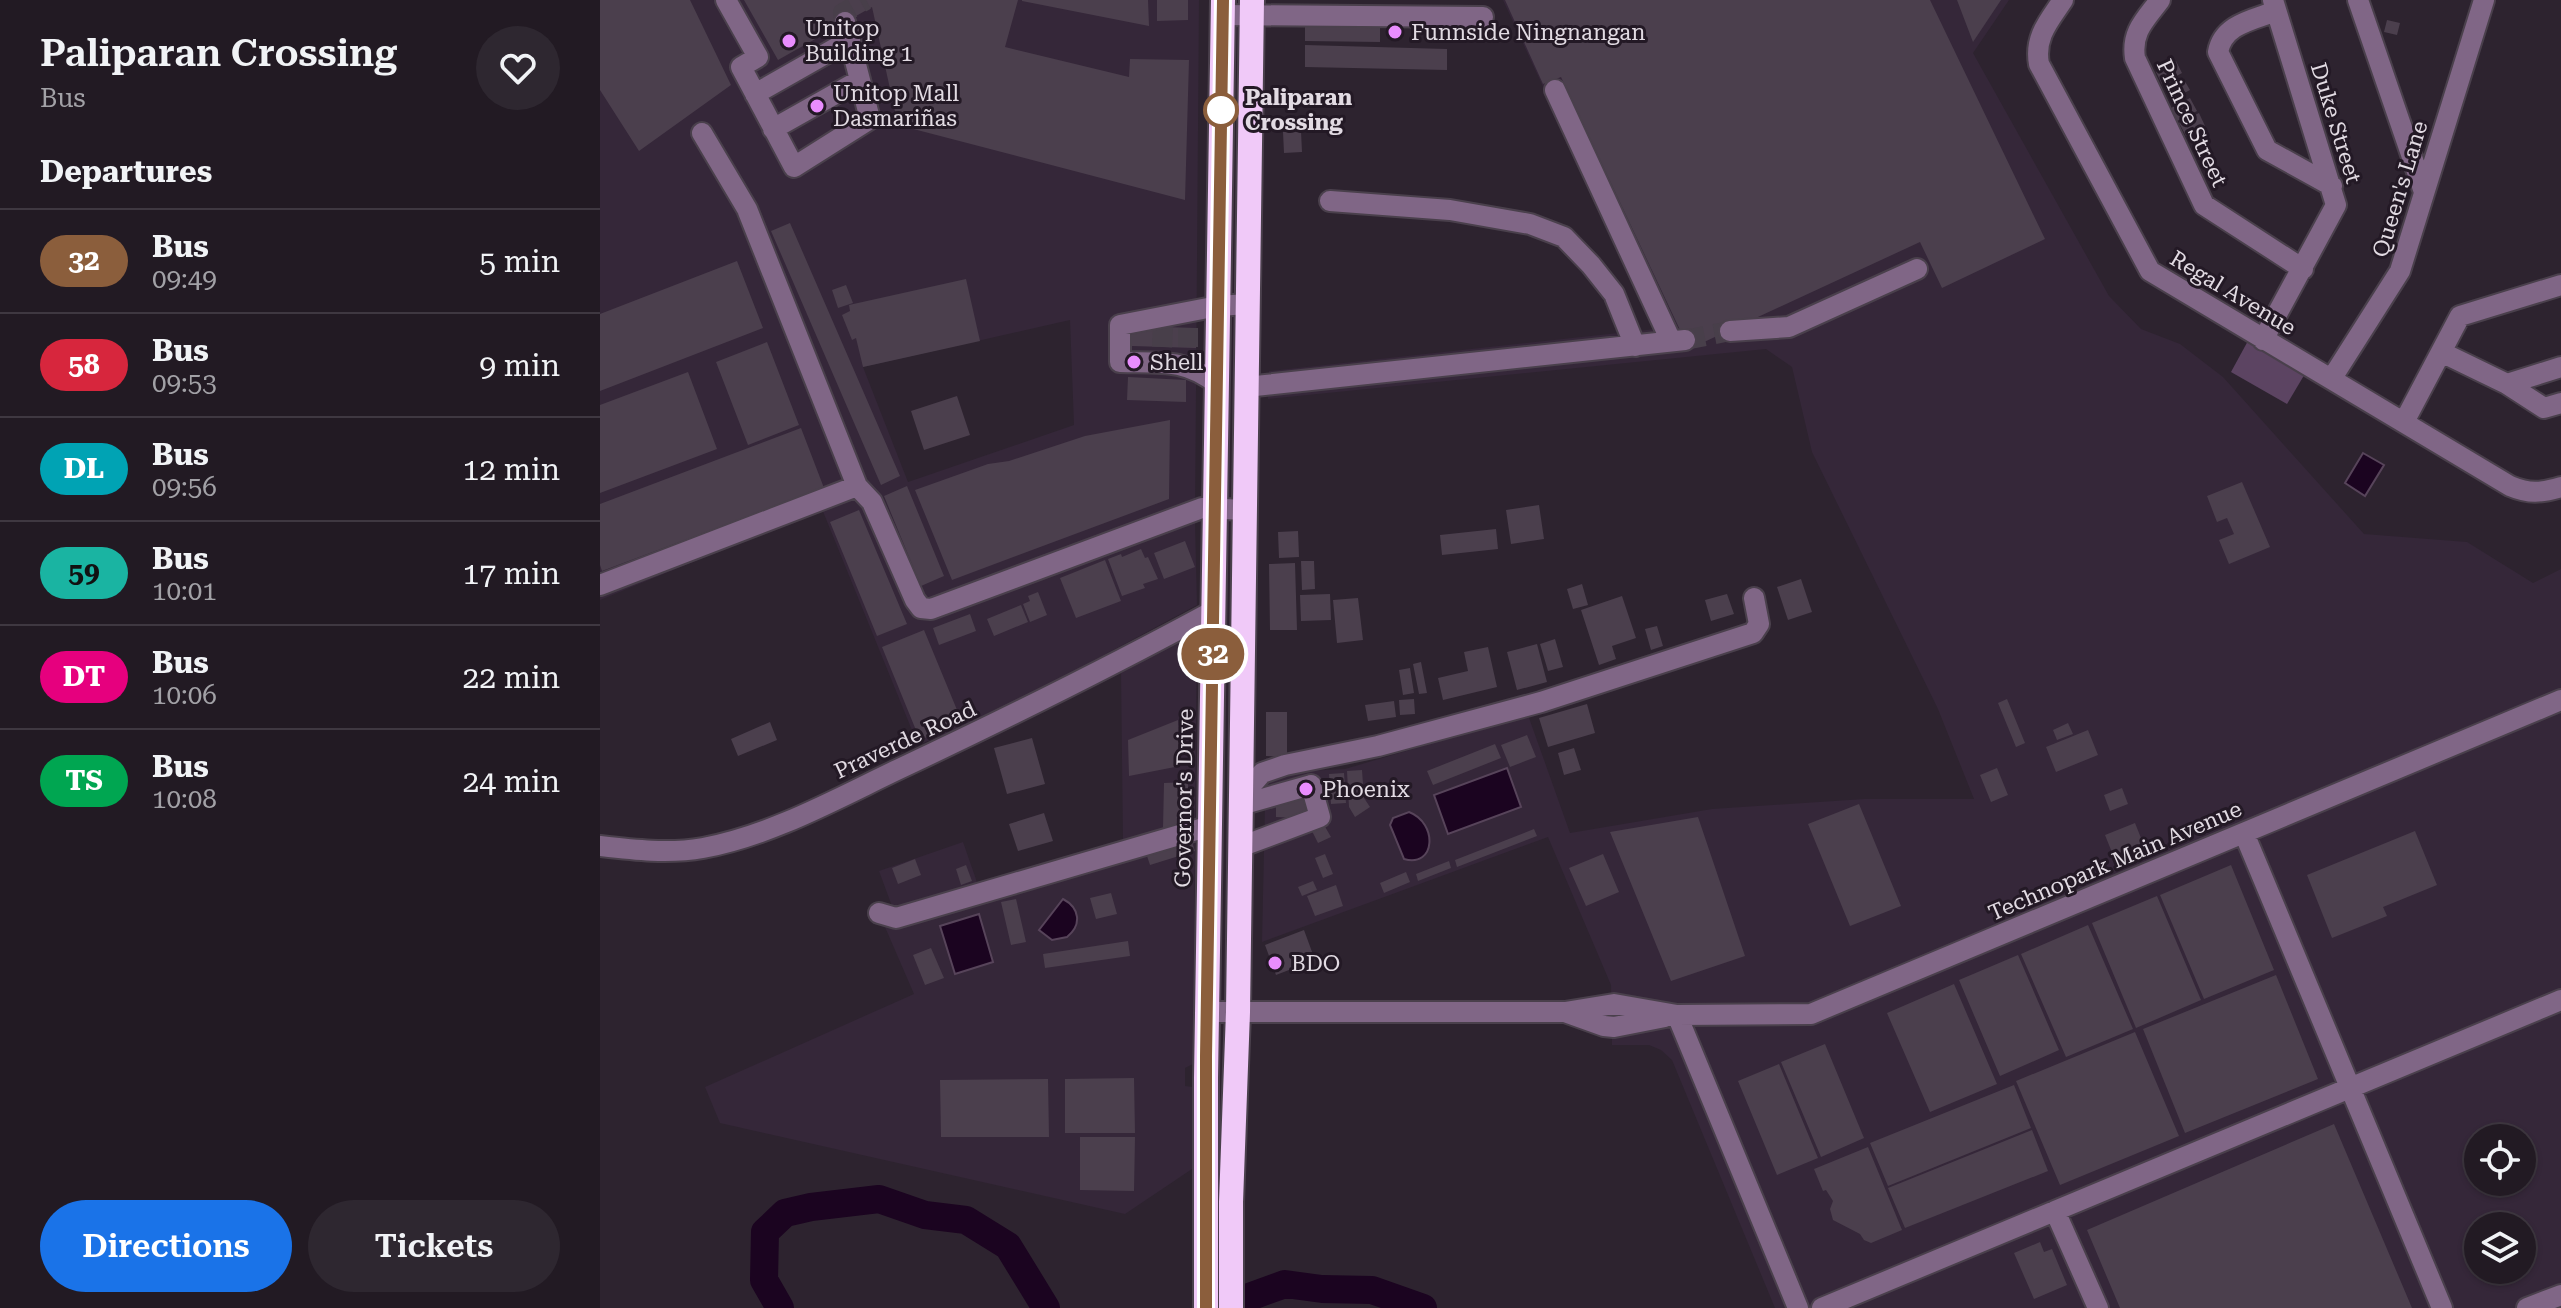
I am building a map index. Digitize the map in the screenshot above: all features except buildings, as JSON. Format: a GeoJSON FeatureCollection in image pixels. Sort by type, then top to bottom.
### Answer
{"type":"FeatureCollection","features":[{"type":"Feature","properties":{"kind":"highway","name":"Governor's Drive"},"geometry":{"type":"LineString","coordinates":[[1206,1308],[1220,1202],[1238,1012],[1248,266],[1237,6]]}},
{"type":"Feature","properties":{"kind":"highway","name":"Governor's Drive"},"geometry":{"type":"LineString","coordinates":[[1231,1308],[1207,1012],[1219,271],[1237,6]]}},
{"type":"Feature","properties":{"kind":"street"},"geometry":{"type":"LineString","coordinates":[[726,0],[758,57],[741,67],[773,129],[794,167],[870,119],[848,31],[755,94]]}},
{"type":"Feature","properties":{"kind":"street","name":"Regal Avenue"},"geometry":{"type":"LineString","coordinates":[[2063,0],[2036,47],[2039,64],[2150,271],[2518,490],[2535,493],[2561,487]]}},
{"type":"Feature","properties":{"kind":"street","name":"Prince Street"},"geometry":{"type":"LineString","coordinates":[[2160,0],[2139,28],[2133,44],[2135,58],[2204,205],[2303,269]]}},
{"type":"Feature","properties":{"kind":"street"},"geometry":{"type":"LineString","coordinates":[[2358,0],[2424,192]]}},
{"type":"Feature","properties":{"kind":"street","name":"Queen's Lane"},"geometry":{"type":"LineString","coordinates":[[2332,378],[2400,271],[2484,0]]}},
{"type":"Feature","properties":{"kind":"street"},"geometry":{"type":"LineString","coordinates":[[1237,6],[1483,17]]}},
{"type":"Feature","properties":{"kind":"street"},"geometry":{"type":"LineString","coordinates":[[2274,6],[2228,30],[2218,52],[2267,150],[2332,186]]}},
{"type":"Feature","properties":{"kind":"street","name":"Duke Street"},"geometry":{"type":"LineString","coordinates":[[2263,340],[2336,205],[2274,6]]}},
{"type":"Feature","properties":{"kind":"street"},"geometry":{"type":"LineString","coordinates":[[773,129],[860,80]]}},
{"type":"Feature","properties":{"kind":"street"},"geometry":{"type":"LineString","coordinates":[[1246,387],[1678,340],[1555,90]]}},
{"type":"Feature","properties":{"kind":"street"},"geometry":{"type":"LineString","coordinates":[[702,133],[747,209],[857,486],[872,502],[921,608],[931,609],[1202,508],[1245,510]]}},
{"type":"Feature","properties":{"kind":"street"},"geometry":{"type":"LineString","coordinates":[[1330,201],[1450,210],[1530,224],[1564,237],[1614,294],[1635,346]]}},
{"type":"Feature","properties":{"kind":"street"},"geometry":{"type":"LineString","coordinates":[[1219,271],[1248,266]]}},
{"type":"Feature","properties":{"kind":"street"},"geometry":{"type":"LineString","coordinates":[[1730,331],[1789,327],[1917,269]]}},
{"type":"Feature","properties":{"kind":"street"},"geometry":{"type":"LineString","coordinates":[[2404,422],[2460,316],[2561,285]]}},
{"type":"Feature","properties":{"kind":"street"},"geometry":{"type":"LineString","coordinates":[[1188,338],[1162,339],[1188,338],[1218,306],[1248,304]]}},
{"type":"Feature","properties":{"kind":"street"},"geometry":{"type":"LineString","coordinates":[[1188,338],[1203,372],[1217,384]]}},
{"type":"Feature","properties":{"kind":"street"},"geometry":{"type":"LineString","coordinates":[[2441,352],[2507,384],[2544,408],[2561,403]]}},
{"type":"Feature","properties":{"kind":"street"},"geometry":{"type":"LineString","coordinates":[[2507,384],[2561,367]]}},
{"type":"Feature","properties":{"kind":"street"},"geometry":{"type":"LineString","coordinates":[[600,585],[857,486]]}},
{"type":"Feature","properties":{"kind":"street"},"geometry":{"type":"LineString","coordinates":[[1241,801],[1262,773],[1285,765],[1378,746],[1541,702],[1753,633],[1759,624],[1754,598]]}},
{"type":"Feature","properties":{"kind":"street","name":"Praverde Road"},"geometry":{"type":"LineString","coordinates":[[600,846],[672,851],[700,848],[754,835],[1044,701],[1213,611]]}},
{"type":"Feature","properties":{"kind":"street","name":"Technopark Main Avenue"},"geometry":{"type":"LineString","coordinates":[[1207,1012],[1565,1012],[1614,1004],[1677,1015],[1811,1014],[2561,700]]}},
{"type":"Feature","properties":{"kind":"street"},"geometry":{"type":"LineString","coordinates":[[1240,847],[1320,817],[1311,785],[1241,801]]}},
{"type":"Feature","properties":{"kind":"street"},"geometry":{"type":"LineString","coordinates":[[879,913],[896,918],[1210,826]]}},
{"type":"Feature","properties":{"kind":"street"},"geometry":{"type":"LineString","coordinates":[[2244,833],[2442,1308]]}},
{"type":"Feature","properties":{"kind":"street"},"geometry":{"type":"LineString","coordinates":[[1822,1308],[2561,1000]]}},
{"type":"Feature","properties":{"kind":"street"},"geometry":{"type":"LineString","coordinates":[[1677,1015],[1798,1308]]}},
{"type":"Feature","properties":{"kind":"street"},"geometry":{"type":"LineString","coordinates":[[2055,1211],[2098,1308]]}},
{"type":"Feature","properties":{"kind":"street"},"geometry":{"type":"LineString","coordinates":[[2527,1308],[2561,1295]]}},
{"type":"Feature","properties":{"kind":"shaded area"},"geometry":{"type":"Polygon","coordinates":[[[600,0],[1199,0],[1197,605],[1041,689],[966,726],[918,745],[822,509],[600,600],[600,0]],[[1070,320],[863,367],[908,482],[1074,425],[1070,320]]]}},
{"type":"Feature","properties":{"kind":"shaded area"},"geometry":{"type":"Polygon","coordinates":[[[1503,0],[2009,0],[1973,53],[2109,296],[2141,329],[2180,344],[2223,377],[2364,534],[2467,542],[2533,583],[2561,569],[2561,1308],[1775,1308],[1672,1060],[1649,1045],[1612,1045],[1611,985],[1548,837],[1262,942],[1266,758],[1285,759],[1286,772],[1345,769],[1528,715],[1570,833],[1712,809],[1864,799],[1974,799],[1938,709],[1812,452],[1792,367],[1766,349],[1268,399],[1269,371],[1655,329],[1503,0]]]}},
{"type":"Feature","properties":{"kind":"shaded area"},"geometry":{"type":"Polygon","coordinates":[[[2249,339],[2306,372],[2287,404],[2231,372],[2249,339]]]}},
{"type":"Feature","properties":{"kind":"shaded area"},"geometry":{"type":"Polygon","coordinates":[[[2363,453],[2384,465],[2365,496],[2345,483],[2363,453]]]}},
{"type":"Feature","properties":{"kind":"shaded area"},"geometry":{"type":"Polygon","coordinates":[[[1197,632],[1195,824],[1123,843],[1121,673],[1197,632]]]}},
{"type":"Feature","properties":{"kind":"shaded area"},"geometry":{"type":"Polygon","coordinates":[[[1507,768],[1521,807],[1448,834],[1434,795],[1507,768]]]}},
{"type":"Feature","properties":{"kind":"shaded area"},"geometry":{"type":"Polygon","coordinates":[[[1409,812],[1425,825],[1429,834],[1427,851],[1415,860],[1404,859],[1390,825],[1393,818],[1409,812]]]}},
{"type":"Feature","properties":{"kind":"shaded area"},"geometry":{"type":"Polygon","coordinates":[[[1195,837],[1193,1064],[1185,1068],[1185,1086],[1193,1087],[1192,1169],[1125,1214],[720,1123],[705,1087],[914,994],[885,927],[1195,837]]]}},
{"type":"Feature","properties":{"kind":"shaded area"},"geometry":{"type":"Polygon","coordinates":[[[963,842],[978,885],[893,909],[879,871],[963,842]]]}},
{"type":"Feature","properties":{"kind":"shaded area"},"geometry":{"type":"Polygon","coordinates":[[[1063,899],[1073,907],[1077,922],[1067,937],[1052,940],[1039,930],[1063,899]]]}},
{"type":"Feature","properties":{"kind":"shaded area"},"geometry":{"type":"Polygon","coordinates":[[[979,914],[993,962],[955,974],[940,926],[979,914]]]}},
{"type":"Feature","properties":{"kind":"waterway"},"geometry":{"type":"LineString","coordinates":[[780,1308],[764,1280],[765,1232],[785,1213],[879,1199],[925,1215],[966,1220],[1008,1246],[1046,1308]]}},
{"type":"Feature","properties":{"kind":"waterway"},"geometry":{"type":"LineString","coordinates":[[1219,1308],[1285,1284],[1322,1289],[1372,1290],[1423,1308]]}},
{"type":"Feature","properties":{"kind":"tunnel"},"geometry":{"type":"LineString","coordinates":[[845,22],[843,13],[866,0]]}},
{"type":"Feature","properties":{"kind":"tunnel"},"geometry":{"type":"LineString","coordinates":[[1162,347],[1163,327]]}},
{"type":"Feature","properties":{"kind":"tunnel"},"geometry":{"type":"LineString","coordinates":[[1188,328],[1188,347]]}},
{"type":"Feature","properties":{"kind":"tunnel"},"geometry":{"type":"LineString","coordinates":[[1685,340],[1730,331]]}},
{"type":"Feature","properties":{"kind":"bus line","name":"32"},"geometry":{"type":"LineString","coordinates":[[1206,1308],[1206,1056],[1223,0]]}},
{"type":"Feature","properties":{"kind":"place","name":"Funnside Ningnangan"},"geometry":{"type":"Point","coordinates":[1395,32]}},
{"type":"Feature","properties":{"kind":"place","name":"Unitop Building 1"},"geometry":{"type":"Point","coordinates":[789,41]}},
{"type":"Feature","properties":{"kind":"place","name":"Unitop Mall Dasmariñas"},"geometry":{"type":"Point","coordinates":[817,106]}},
{"type":"Feature","properties":{"kind":"place","name":"Paliparan Crossing"},"geometry":{"type":"Point","coordinates":[1221,110]}},
{"type":"Feature","properties":{"kind":"place","name":"Shell"},"geometry":{"type":"Point","coordinates":[1134,362]}},
{"type":"Feature","properties":{"kind":"place","name":"Phoenix"},"geometry":{"type":"Point","coordinates":[1306,789]}},
{"type":"Feature","properties":{"kind":"place","name":"BDO"},"geometry":{"type":"Point","coordinates":[1275,963]}}]}
